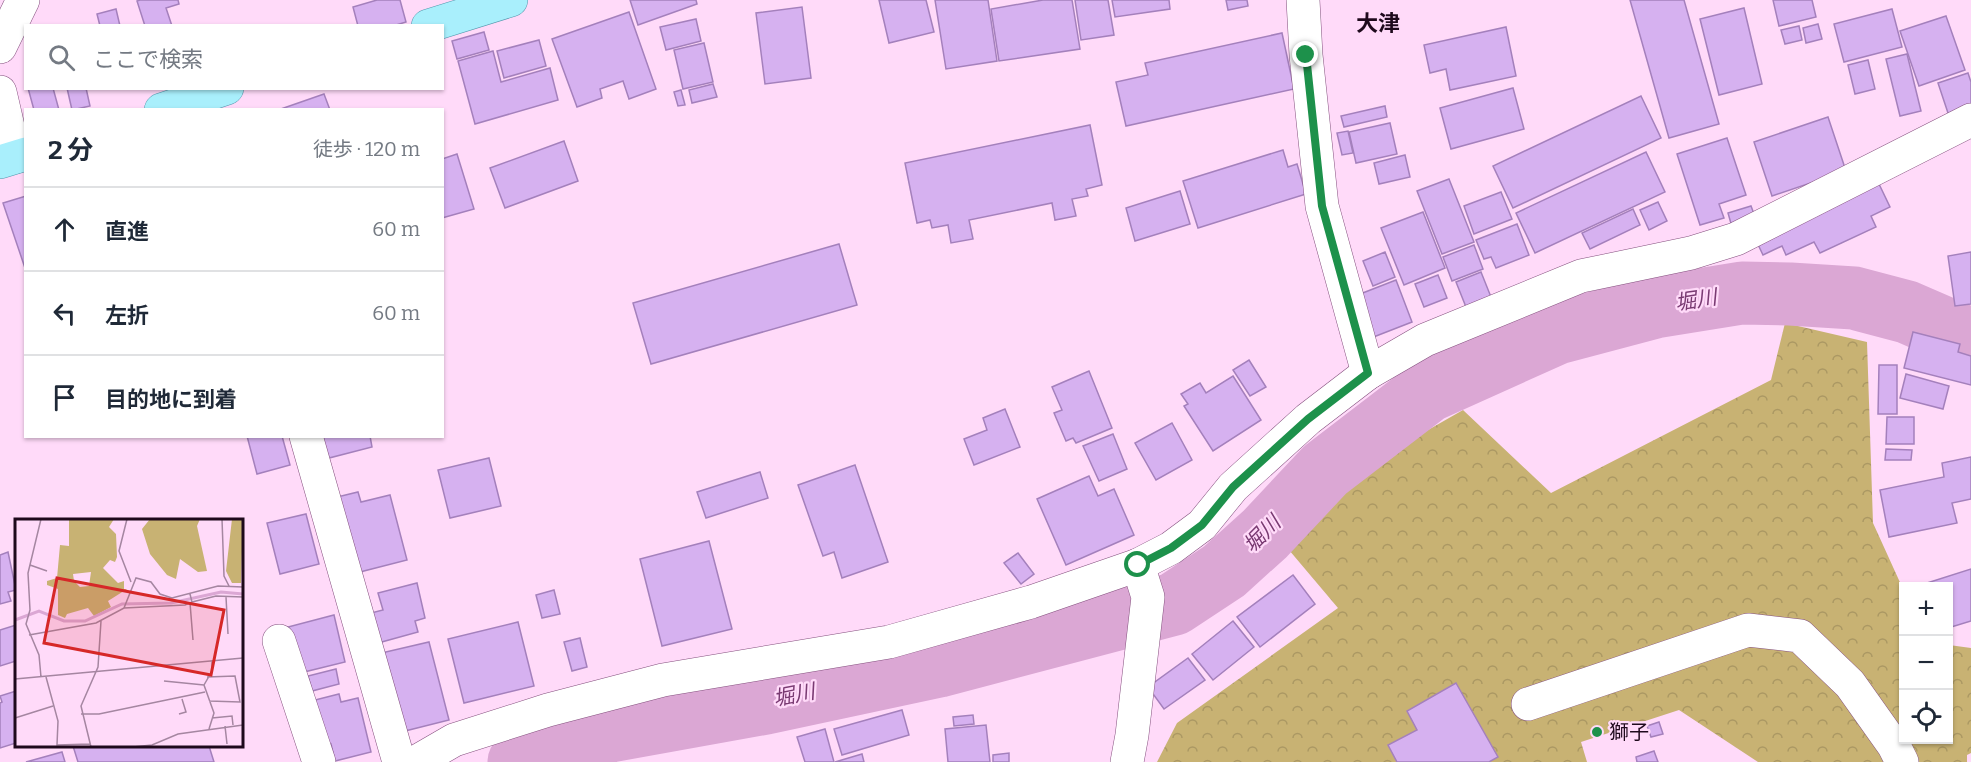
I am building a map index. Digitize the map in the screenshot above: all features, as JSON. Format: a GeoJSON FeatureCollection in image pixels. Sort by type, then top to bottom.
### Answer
{"type":"FeatureCollection","features":[{"type":"Feature","properties":{"kind":"main road"},"geometry":{"type":"LineString","coordinates":[[434,24],[511,0]]}},
{"type":"Feature","properties":{"kind":"main road"},"geometry":{"type":"LineString","coordinates":[[167,108],[221,90]]}},
{"type":"Feature","properties":{"kind":"street"},"geometry":{"type":"LineString","coordinates":[[0,47],[23,0]]}},
{"type":"Feature","properties":{"kind":"street"},"geometry":{"type":"LineString","coordinates":[[1303,0],[1306,55],[1322,206],[1368,373]]}},
{"type":"Feature","properties":{"kind":"street"},"geometry":{"type":"LineString","coordinates":[[0,92],[14,158]]}},
{"type":"Feature","properties":{"kind":"street"},"geometry":{"type":"LineString","coordinates":[[416,762],[453,740],[548,710],[663,680],[889,642],[1030,602],[1138,565],[1171,548],[1202,525],[1241,480],[1308,419],[1368,373],[1425,340],[1581,276],[1691,253],[1736,238],[1971,120]]}},
{"type":"Feature","properties":{"kind":"street"},"geometry":{"type":"LineString","coordinates":[[307,438],[399,762]]}},
{"type":"Feature","properties":{"kind":"street"},"geometry":{"type":"LineString","coordinates":[[1127,762],[1148,597],[1138,565]]}},
{"type":"Feature","properties":{"kind":"street"},"geometry":{"type":"LineString","coordinates":[[1528,704],[1748,630],[1800,636],[1850,684],[1894,746],[1902,762]]}},
{"type":"Feature","properties":{"kind":"street"},"geometry":{"type":"LineString","coordinates":[[279,641],[319,762]]}},
{"type":"Feature","properties":{"kind":"green space"},"geometry":{"type":"Polygon","coordinates":[[[1785,323],[1867,342],[1873,523],[1900,582],[1899,744],[1953,744],[1953,646],[1971,648],[1971,753],[1967,755],[1967,762],[1758,762],[1679,710],[1581,742],[1587,762],[1157,762],[1177,723],[1338,608],[1289,550],[1365,466],[1463,410],[1551,493],[1771,380],[1785,323]]]}},
{"type":"Feature","properties":{"kind":"building"},"geometry":{"type":"Polygon","coordinates":[[[178,0],[179,4],[166,8],[171,24],[144,24],[137,1],[178,0]]]}},
{"type":"Feature","properties":{"kind":"building"},"geometry":{"type":"Polygon","coordinates":[[[377,0],[400,0],[406,22],[357,24],[353,7],[377,0]]]}},
{"type":"Feature","properties":{"kind":"building"},"geometry":{"type":"Polygon","coordinates":[[[630,0],[696,0],[697,4],[638,25],[630,0]]]}},
{"type":"Feature","properties":{"kind":"building"},"geometry":{"type":"Polygon","coordinates":[[[879,0],[926,0],[934,32],[889,43],[879,0]]]}},
{"type":"Feature","properties":{"kind":"building"},"geometry":{"type":"Polygon","coordinates":[[[935,0],[988,0],[997,61],[946,69],[935,0]]]}},
{"type":"Feature","properties":{"kind":"building"},"geometry":{"type":"Polygon","coordinates":[[[1043,0],[1072,0],[1080,49],[999,61],[991,9],[1043,0]]]}},
{"type":"Feature","properties":{"kind":"building"},"geometry":{"type":"Polygon","coordinates":[[[1075,0],[1108,0],[1114,35],[1081,40],[1075,0]]]}},
{"type":"Feature","properties":{"kind":"building"},"geometry":{"type":"Polygon","coordinates":[[[1112,0],[1169,0],[1170,9],[1115,17],[1112,0]]]}},
{"type":"Feature","properties":{"kind":"building"},"geometry":{"type":"Polygon","coordinates":[[[1226,0],[1247,0],[1248,6],[1228,10],[1226,0]]]}},
{"type":"Feature","properties":{"kind":"building"},"geometry":{"type":"Polygon","coordinates":[[[1630,0],[1684,0],[1719,124],[1669,138],[1630,0]]]}},
{"type":"Feature","properties":{"kind":"building"},"geometry":{"type":"Polygon","coordinates":[[[1773,0],[1812,0],[1816,17],[1779,26],[1773,0]]]}},
{"type":"Feature","properties":{"kind":"building"},"geometry":{"type":"Polygon","coordinates":[[[802,7],[811,78],[765,84],[756,13],[802,7]]]}},
{"type":"Feature","properties":{"kind":"building"},"geometry":{"type":"Polygon","coordinates":[[[1744,8],[1762,84],[1719,95],[1700,19],[1744,8]]]}},
{"type":"Feature","properties":{"kind":"building"},"geometry":{"type":"Polygon","coordinates":[[[116,9],[120,24],[100,24],[97,14],[116,9]]]}},
{"type":"Feature","properties":{"kind":"building"},"geometry":{"type":"Polygon","coordinates":[[[1892,9],[1902,47],[1844,62],[1834,24],[1892,9]]]}},
{"type":"Feature","properties":{"kind":"building"},"geometry":{"type":"Polygon","coordinates":[[[629,12],[656,89],[629,99],[623,81],[600,89],[602,98],[577,107],[552,39],[629,12]]]}},
{"type":"Feature","properties":{"kind":"building"},"geometry":{"type":"Polygon","coordinates":[[[1946,16],[1965,70],[1919,86],[1900,31],[1946,16]]]}},
{"type":"Feature","properties":{"kind":"building"},"geometry":{"type":"Polygon","coordinates":[[[696,19],[701,41],[666,50],[660,27],[696,19]]]}},
{"type":"Feature","properties":{"kind":"building"},"geometry":{"type":"Polygon","coordinates":[[[1818,24],[1822,39],[1806,43],[1803,28],[1818,24]]]}},
{"type":"Feature","properties":{"kind":"building"},"geometry":{"type":"Polygon","coordinates":[[[1799,26],[1802,40],[1785,44],[1781,30],[1799,26]]]}},
{"type":"Feature","properties":{"kind":"building"},"geometry":{"type":"Polygon","coordinates":[[[1506,27],[1516,76],[1450,90],[1446,69],[1430,73],[1424,45],[1506,27]]]}},
{"type":"Feature","properties":{"kind":"building"},"geometry":{"type":"Polygon","coordinates":[[[484,32],[489,50],[457,59],[452,41],[484,32]]]}},
{"type":"Feature","properties":{"kind":"building"},"geometry":{"type":"Polygon","coordinates":[[[1282,33],[1294,89],[1126,126],[1116,82],[1148,75],[1145,63],[1282,33]]]}},
{"type":"Feature","properties":{"kind":"building"},"geometry":{"type":"Polygon","coordinates":[[[539,40],[546,66],[504,78],[497,51],[539,40]]]}},
{"type":"Feature","properties":{"kind":"building"},"geometry":{"type":"Polygon","coordinates":[[[704,43],[713,82],[683,89],[674,50],[704,43]]]}},
{"type":"Feature","properties":{"kind":"building"},"geometry":{"type":"Polygon","coordinates":[[[493,51],[501,82],[550,68],[558,100],[475,124],[458,61],[493,51]]]}},
{"type":"Feature","properties":{"kind":"building"},"geometry":{"type":"Polygon","coordinates":[[[1907,54],[1921,111],[1900,116],[1886,59],[1907,54]]]}},
{"type":"Feature","properties":{"kind":"building"},"geometry":{"type":"Polygon","coordinates":[[[1868,60],[1875,89],[1855,94],[1848,65],[1868,60]]]}},
{"type":"Feature","properties":{"kind":"building"},"geometry":{"type":"Polygon","coordinates":[[[1968,73],[1971,82],[1971,108],[1949,116],[1938,83],[1968,73]]]}},
{"type":"Feature","properties":{"kind":"building"},"geometry":{"type":"Polygon","coordinates":[[[713,84],[717,97],[692,103],[689,90],[713,84]]]}},
{"type":"Feature","properties":{"kind":"building"},"geometry":{"type":"Polygon","coordinates":[[[1513,88],[1524,129],[1451,149],[1440,108],[1513,88]]]}},
{"type":"Feature","properties":{"kind":"building"},"geometry":{"type":"Polygon","coordinates":[[[29,90],[54,90],[58,108],[33,108],[29,90]]]}},
{"type":"Feature","properties":{"kind":"building"},"geometry":{"type":"Polygon","coordinates":[[[67,90],[86,90],[90,106],[72,108],[67,90]]]}},
{"type":"Feature","properties":{"kind":"building"},"geometry":{"type":"Polygon","coordinates":[[[681,90],[685,105],[678,106],[674,92],[681,90]]]}},
{"type":"Feature","properties":{"kind":"building"},"geometry":{"type":"Polygon","coordinates":[[[324,94],[329,108],[284,108],[324,94]]]}},
{"type":"Feature","properties":{"kind":"building"},"geometry":{"type":"Polygon","coordinates":[[[1641,96],[1661,138],[1513,208],[1493,166],[1641,96]]]}},
{"type":"Feature","properties":{"kind":"building"},"geometry":{"type":"Polygon","coordinates":[[[1385,106],[1387,117],[1344,127],[1341,116],[1385,106]]]}},
{"type":"Feature","properties":{"kind":"building"},"geometry":{"type":"Polygon","coordinates":[[[1828,117],[1846,171],[1772,196],[1754,142],[1828,117]]]}},
{"type":"Feature","properties":{"kind":"building"},"geometry":{"type":"Polygon","coordinates":[[[1390,123],[1397,154],[1356,163],[1349,132],[1390,123]]]}},
{"type":"Feature","properties":{"kind":"building"},"geometry":{"type":"Polygon","coordinates":[[[1090,125],[1102,185],[1086,189],[1088,196],[1072,199],[1076,216],[1055,220],[1052,203],[969,220],[973,239],[951,243],[948,225],[932,228],[930,220],[917,223],[905,163],[1090,125]]]}},
{"type":"Feature","properties":{"kind":"building"},"geometry":{"type":"Polygon","coordinates":[[[1348,131],[1353,153],[1342,155],[1337,133],[1348,131]]]}},
{"type":"Feature","properties":{"kind":"building"},"geometry":{"type":"Polygon","coordinates":[[[1727,138],[1746,195],[1719,204],[1724,218],[1700,225],[1677,154],[1727,138]]]}},
{"type":"Feature","properties":{"kind":"building"},"geometry":{"type":"Polygon","coordinates":[[[564,141],[578,181],[505,208],[490,168],[564,141]]]}},
{"type":"Feature","properties":{"kind":"building"},"geometry":{"type":"Polygon","coordinates":[[[1283,150],[1288,167],[1297,164],[1306,194],[1198,228],[1183,181],[1283,150]]]}},
{"type":"Feature","properties":{"kind":"building"},"geometry":{"type":"Polygon","coordinates":[[[1646,152],[1665,192],[1535,253],[1516,213],[1646,152]]]}},
{"type":"Feature","properties":{"kind":"building"},"geometry":{"type":"Polygon","coordinates":[[[457,154],[474,209],[444,217],[444,158],[457,154]]]}},
{"type":"Feature","properties":{"kind":"building"},"geometry":{"type":"Polygon","coordinates":[[[1405,155],[1410,177],[1379,184],[1374,163],[1405,155]]]}},
{"type":"Feature","properties":{"kind":"building"},"geometry":{"type":"Polygon","coordinates":[[[1449,179],[1474,242],[1442,254],[1417,191],[1449,179]]]}},
{"type":"Feature","properties":{"kind":"building"},"geometry":{"type":"Polygon","coordinates":[[[1879,184],[1890,207],[1871,216],[1876,227],[1820,253],[1814,242],[1786,255],[1782,246],[1763,255],[1753,234],[1879,184]]]}},
{"type":"Feature","properties":{"kind":"building"},"geometry":{"type":"Polygon","coordinates":[[[1180,191],[1190,224],[1135,241],[1126,208],[1180,191]]]}},
{"type":"Feature","properties":{"kind":"building"},"geometry":{"type":"Polygon","coordinates":[[[1501,192],[1512,219],[1474,234],[1464,206],[1501,192]]]}},
{"type":"Feature","properties":{"kind":"building"},"geometry":{"type":"Polygon","coordinates":[[[24,197],[24,265],[3,203],[24,197]]]}},
{"type":"Feature","properties":{"kind":"building"},"geometry":{"type":"Polygon","coordinates":[[[1658,202],[1667,221],[1649,230],[1640,210],[1658,202]]]}},
{"type":"Feature","properties":{"kind":"building"},"geometry":{"type":"Polygon","coordinates":[[[1751,206],[1756,219],[1732,227],[1728,213],[1751,206]]]}},
{"type":"Feature","properties":{"kind":"building"},"geometry":{"type":"Polygon","coordinates":[[[1633,209],[1640,225],[1590,249],[1582,233],[1633,209]]]}},
{"type":"Feature","properties":{"kind":"building"},"geometry":{"type":"Polygon","coordinates":[[[1423,212],[1445,268],[1404,285],[1381,228],[1423,212]]]}},
{"type":"Feature","properties":{"kind":"building"},"geometry":{"type":"Polygon","coordinates":[[[1517,224],[1529,255],[1496,268],[1491,257],[1484,259],[1476,240],[1517,224]]]}},
{"type":"Feature","properties":{"kind":"building"},"geometry":{"type":"Polygon","coordinates":[[[839,244],[857,305],[651,364],[633,303],[839,244]]]}},
{"type":"Feature","properties":{"kind":"building"},"geometry":{"type":"Polygon","coordinates":[[[1474,245],[1483,269],[1452,281],[1443,257],[1474,245]]]}},
{"type":"Feature","properties":{"kind":"building"},"geometry":{"type":"Polygon","coordinates":[[[1385,252],[1395,277],[1373,286],[1363,261],[1385,252]]]}},
{"type":"Feature","properties":{"kind":"building"},"geometry":{"type":"Polygon","coordinates":[[[1971,252],[1971,304],[1955,306],[1948,256],[1971,252]]]}},
{"type":"Feature","properties":{"kind":"building"},"geometry":{"type":"Polygon","coordinates":[[[1481,272],[1491,297],[1466,307],[1456,282],[1481,272]]]}},
{"type":"Feature","properties":{"kind":"building"},"geometry":{"type":"Polygon","coordinates":[[[1438,275],[1447,298],[1424,307],[1415,284],[1438,275]]]}},
{"type":"Feature","properties":{"kind":"building"},"geometry":{"type":"Polygon","coordinates":[[[1396,280],[1412,322],[1371,338],[1355,296],[1396,280]]]}},
{"type":"Feature","properties":{"kind":"building"},"geometry":{"type":"Polygon","coordinates":[[[1913,332],[1960,344],[1958,352],[1971,356],[1971,385],[1904,368],[1913,332]]]}},
{"type":"Feature","properties":{"kind":"building"},"geometry":{"type":"Polygon","coordinates":[[[1249,360],[1266,387],[1250,396],[1233,370],[1249,360]]]}},
{"type":"Feature","properties":{"kind":"building"},"geometry":{"type":"Polygon","coordinates":[[[1879,365],[1897,365],[1897,414],[1878,414],[1879,365]]]}},
{"type":"Feature","properties":{"kind":"building"},"geometry":{"type":"Polygon","coordinates":[[[1089,371],[1112,428],[1076,443],[1073,438],[1066,441],[1054,413],[1062,410],[1052,387],[1089,371]]]}},
{"type":"Feature","properties":{"kind":"building"},"geometry":{"type":"Polygon","coordinates":[[[1906,374],[1949,386],[1943,409],[1900,398],[1906,374]]]}},
{"type":"Feature","properties":{"kind":"building"},"geometry":{"type":"Polygon","coordinates":[[[1233,376],[1261,420],[1213,451],[1184,406],[1188,404],[1181,394],[1200,383],[1206,393],[1233,376]]]}},
{"type":"Feature","properties":{"kind":"building"},"geometry":{"type":"Polygon","coordinates":[[[1005,409],[1020,447],[974,465],[964,439],[987,430],[983,418],[1005,409]]]}},
{"type":"Feature","properties":{"kind":"building"},"geometry":{"type":"Polygon","coordinates":[[[1887,417],[1914,417],[1914,444],[1886,444],[1887,417]]]}},
{"type":"Feature","properties":{"kind":"building"},"geometry":{"type":"Polygon","coordinates":[[[1172,423],[1192,460],[1156,480],[1135,443],[1172,423]]]}},
{"type":"Feature","properties":{"kind":"building"},"geometry":{"type":"Polygon","coordinates":[[[1113,434],[1127,469],[1099,481],[1083,446],[1113,434]]]}},
{"type":"Feature","properties":{"kind":"building"},"geometry":{"type":"Polygon","coordinates":[[[248,438],[283,438],[290,465],[257,474],[248,438]]]}},
{"type":"Feature","properties":{"kind":"building"},"geometry":{"type":"Polygon","coordinates":[[[320,438],[370,438],[372,447],[329,458],[320,438]]]}},
{"type":"Feature","properties":{"kind":"building"},"geometry":{"type":"Polygon","coordinates":[[[1886,449],[1912,450],[1911,460],[1885,460],[1886,449]]]}},
{"type":"Feature","properties":{"kind":"building"},"geometry":{"type":"Polygon","coordinates":[[[1971,457],[1971,499],[1952,503],[1957,523],[1889,537],[1880,490],[1944,477],[1942,463],[1971,457]]]}},
{"type":"Feature","properties":{"kind":"building"},"geometry":{"type":"Polygon","coordinates":[[[489,458],[501,506],[450,518],[438,470],[489,458]]]}},
{"type":"Feature","properties":{"kind":"building"},"geometry":{"type":"Polygon","coordinates":[[[855,465],[888,562],[842,578],[834,552],[823,556],[798,485],[855,465]]]}},
{"type":"Feature","properties":{"kind":"building"},"geometry":{"type":"Polygon","coordinates":[[[760,472],[768,498],[706,518],[697,492],[760,472]]]}},
{"type":"Feature","properties":{"kind":"building"},"geometry":{"type":"Polygon","coordinates":[[[1089,476],[1098,496],[1114,489],[1134,535],[1066,565],[1037,499],[1089,476]]]}},
{"type":"Feature","properties":{"kind":"building"},"geometry":{"type":"Polygon","coordinates":[[[358,492],[361,502],[390,495],[407,560],[352,574],[333,498],[358,492]]]}},
{"type":"Feature","properties":{"kind":"building"},"geometry":{"type":"Polygon","coordinates":[[[306,514],[319,564],[280,574],[267,523],[306,514]]]}},
{"type":"Feature","properties":{"kind":"building"},"geometry":{"type":"Polygon","coordinates":[[[709,541],[732,629],[662,646],[640,559],[709,541]]]}},
{"type":"Feature","properties":{"kind":"building"},"geometry":{"type":"Polygon","coordinates":[[[8,552],[15,590],[8,592],[11,601],[0,604],[0,555],[8,552]]]}},
{"type":"Feature","properties":{"kind":"building"},"geometry":{"type":"Polygon","coordinates":[[[1018,553],[1034,574],[1021,584],[1004,563],[1018,553]]]}},
{"type":"Feature","properties":{"kind":"building"},"geometry":{"type":"Polygon","coordinates":[[[1971,569],[1971,621],[1953,626],[1953,582],[1930,582],[1971,569]]]}},
{"type":"Feature","properties":{"kind":"building"},"geometry":{"type":"Polygon","coordinates":[[[1293,575],[1315,604],[1260,647],[1237,617],[1293,575]]]}},
{"type":"Feature","properties":{"kind":"building"},"geometry":{"type":"Polygon","coordinates":[[[417,583],[425,618],[415,621],[418,632],[378,643],[371,613],[383,610],[378,593],[417,583]]]}},
{"type":"Feature","properties":{"kind":"building"},"geometry":{"type":"Polygon","coordinates":[[[554,590],[560,614],[542,618],[536,595],[554,590]]]}},
{"type":"Feature","properties":{"kind":"building"},"geometry":{"type":"Polygon","coordinates":[[[334,615],[345,662],[300,673],[288,627],[334,615]]]}},
{"type":"Feature","properties":{"kind":"building"},"geometry":{"type":"Polygon","coordinates":[[[1233,621],[1254,647],[1213,680],[1192,654],[1233,621]]]}},
{"type":"Feature","properties":{"kind":"building"},"geometry":{"type":"Polygon","coordinates":[[[518,622],[534,686],[464,703],[448,639],[518,622]]]}},
{"type":"Feature","properties":{"kind":"building"},"geometry":{"type":"Polygon","coordinates":[[[15,625],[15,661],[0,666],[0,630],[15,625]]]}},
{"type":"Feature","properties":{"kind":"building"},"geometry":{"type":"Polygon","coordinates":[[[580,638],[587,667],[572,671],[564,642],[580,638]]]}},
{"type":"Feature","properties":{"kind":"building"},"geometry":{"type":"Polygon","coordinates":[[[429,642],[449,720],[397,733],[377,654],[429,642]]]}},
{"type":"Feature","properties":{"kind":"building"},"geometry":{"type":"Polygon","coordinates":[[[1188,658],[1205,680],[1164,709],[1148,687],[1188,658]]]}},
{"type":"Feature","properties":{"kind":"building"},"geometry":{"type":"Polygon","coordinates":[[[336,669],[339,684],[312,691],[308,676],[336,669]]]}},
{"type":"Feature","properties":{"kind":"building"},"geometry":{"type":"Polygon","coordinates":[[[1456,683],[1498,757],[1489,762],[1397,762],[1388,745],[1417,730],[1407,711],[1456,683]]]}},
{"type":"Feature","properties":{"kind":"building"},"geometry":{"type":"Polygon","coordinates":[[[15,691],[15,743],[0,748],[0,703],[2,702],[0,696],[15,691]]]}},
{"type":"Feature","properties":{"kind":"building"},"geometry":{"type":"Polygon","coordinates":[[[339,694],[341,702],[358,698],[371,752],[335,761],[331,744],[327,745],[315,700],[339,694]]]}},
{"type":"Feature","properties":{"kind":"building"},"geometry":{"type":"Polygon","coordinates":[[[902,710],[909,735],[842,755],[834,729],[902,710]]]}},
{"type":"Feature","properties":{"kind":"building"},"geometry":{"type":"Polygon","coordinates":[[[973,715],[974,724],[954,726],[953,717],[973,715]]]}},
{"type":"Feature","properties":{"kind":"building"},"geometry":{"type":"Polygon","coordinates":[[[1659,722],[1663,734],[1651,737],[1647,726],[1659,722]]]}},
{"type":"Feature","properties":{"kind":"building"},"geometry":{"type":"Polygon","coordinates":[[[986,725],[990,762],[948,762],[945,729],[986,725]]]}},
{"type":"Feature","properties":{"kind":"building"},"geometry":{"type":"Polygon","coordinates":[[[825,729],[834,762],[805,762],[797,737],[825,729]]]}},
{"type":"Feature","properties":{"kind":"building"},"geometry":{"type":"Polygon","coordinates":[[[73,747],[209,747],[214,762],[78,762],[73,747]]]}},
{"type":"Feature","properties":{"kind":"building"},"geometry":{"type":"Polygon","coordinates":[[[1654,751],[1658,762],[1637,762],[1636,757],[1654,751]]]}},
{"type":"Feature","properties":{"kind":"building"},"geometry":{"type":"Polygon","coordinates":[[[62,752],[65,762],[26,762],[62,752]]]}},
{"type":"Feature","properties":{"kind":"building"},"geometry":{"type":"Polygon","coordinates":[[[1009,753],[1009,762],[993,762],[993,755],[1009,753]]]}},
{"type":"Feature","properties":{"kind":"building"},"geometry":{"type":"Polygon","coordinates":[[[862,754],[864,762],[835,762],[862,754]]]}},
{"type":"Feature","properties":{"kind":"waterway","name":"堀川"},"geometry":{"type":"LineString","coordinates":[[519,762],[610,731],[766,703],[939,666],[1174,604],[1224,571],[1265,534],[1325,470],[1428,391],[1557,333],[1655,307],[1742,293],[1854,298],[1907,312],[1971,340]]}},
{"type":"Feature","properties":{"kind":"place","name":"獅子"},"geometry":{"type":"Point","coordinates":[1597,732]}},
{"type":"Feature","properties":{"kind":"district","name":"大津"},"geometry":{"type":"Point","coordinates":[1378,23]}},
{"type":"Feature","properties":{"kind":"route"},"geometry":{"type":"LineString","coordinates":[[1138,565],[1171,548],[1202,525],[1233,487],[1308,419],[1368,373],[1322,206],[1306,55]]}}]}
